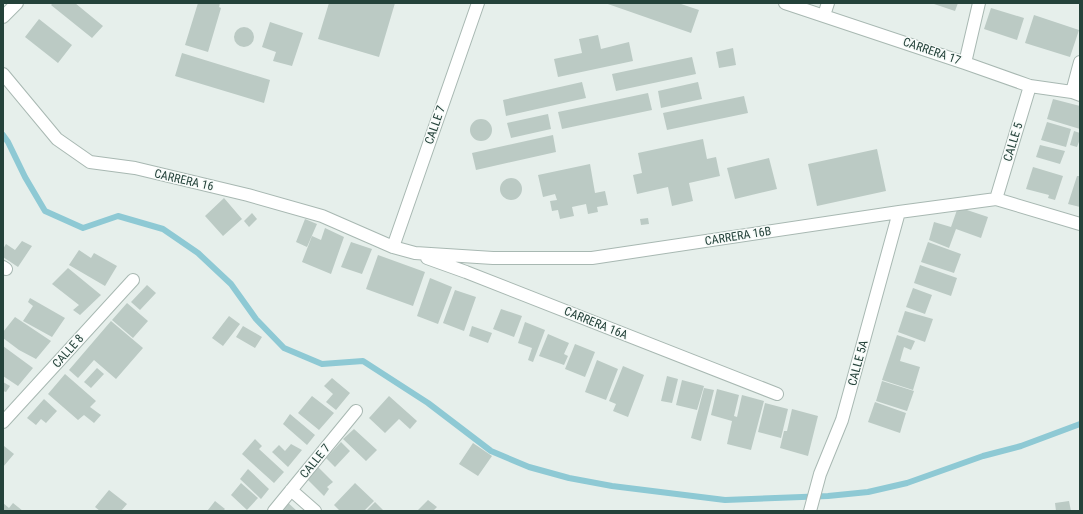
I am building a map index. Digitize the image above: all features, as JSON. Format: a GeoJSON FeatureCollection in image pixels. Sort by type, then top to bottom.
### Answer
{"type":"FeatureCollection","features":[{"type":"Feature","properties":{"kind":"street"},"geometry":{"type":"LineString","coordinates":[[3,17],[17,3]]}},
{"type":"Feature","properties":{"kind":"street","name":"CALLE 7"},"geometry":{"type":"LineString","coordinates":[[393,247],[478,3]]}},
{"type":"Feature","properties":{"kind":"street","name":"CARRERA 17"},"geometry":{"type":"LineString","coordinates":[[785,3],[965,62],[1030,86],[1076,93]]}},
{"type":"Feature","properties":{"kind":"street"},"geometry":{"type":"LineString","coordinates":[[824,16],[828,3]]}},
{"type":"Feature","properties":{"kind":"street"},"geometry":{"type":"LineString","coordinates":[[965,62],[979,3]]}},
{"type":"Feature","properties":{"kind":"street"},"geometry":{"type":"LineString","coordinates":[[1076,93],[1080,62]]}},
{"type":"Feature","properties":{"kind":"street","name":"CARRERA 16"},"geometry":{"type":"LineString","coordinates":[[3,74],[57,140],[90,162],[135,168],[248,195],[322,216],[393,247]]}},
{"type":"Feature","properties":{"kind":"street","name":"CALLE 5"},"geometry":{"type":"LineString","coordinates":[[996,199],[1030,86]]}},
{"type":"Feature","properties":{"kind":"street","name":"CARRERA 16B"},"geometry":{"type":"LineString","coordinates":[[393,247],[415,253],[493,258],[592,258],[996,199],[1080,224]]}},
{"type":"Feature","properties":{"kind":"street","name":"CALLE 5A"},"geometry":{"type":"LineString","coordinates":[[810,511],[820,474],[842,420],[899,212]]}},
{"type":"Feature","properties":{"kind":"street","name":"CARRERA 16A"},"geometry":{"type":"LineString","coordinates":[[415,253],[776,394]]}},
{"type":"Feature","properties":{"kind":"street","name":"CALLE 8"},"geometry":{"type":"LineString","coordinates":[[3,422],[133,280]]}},
{"type":"Feature","properties":{"kind":"street","name":"CALLE 7"},"geometry":{"type":"LineString","coordinates":[[274,511],[356,411]]}},
{"type":"Feature","properties":{"kind":"street"},"geometry":{"type":"LineString","coordinates":[[291,490],[315,511]]}},
{"type":"Feature","properties":{"kind":"building"},"geometry":{"type":"Polygon","coordinates":[[[53,3],[75,3],[103,26],[92,38],[51,5],[53,3]]]}},
{"type":"Feature","properties":{"kind":"building"},"geometry":{"type":"Polygon","coordinates":[[[198,3],[220,3],[219,7],[221,8],[208,52],[185,45],[198,3]]]}},
{"type":"Feature","properties":{"kind":"building"},"geometry":{"type":"Polygon","coordinates":[[[329,3],[395,3],[379,57],[318,39],[329,3]]]}},
{"type":"Feature","properties":{"kind":"building"},"geometry":{"type":"Polygon","coordinates":[[[605,3],[678,3],[699,10],[691,33],[605,3]]]}},
{"type":"Feature","properties":{"kind":"building"},"geometry":{"type":"Polygon","coordinates":[[[931,3],[958,3],[955,11],[931,3]]]}},
{"type":"Feature","properties":{"kind":"building"},"geometry":{"type":"Polygon","coordinates":[[[991,8],[1024,18],[1017,40],[984,29],[991,8]]]}},
{"type":"Feature","properties":{"kind":"building"},"geometry":{"type":"Polygon","coordinates":[[[1034,15],[1079,30],[1070,57],[1025,43],[1034,15]]]}},
{"type":"Feature","properties":{"kind":"building"},"geometry":{"type":"Polygon","coordinates":[[[39,19],[72,45],[58,63],[25,37],[39,19]]]}},
{"type":"Feature","properties":{"kind":"building"},"geometry":{"type":"Polygon","coordinates":[[[270,22],[303,33],[292,66],[273,61],[276,52],[262,47],[270,22]]]}},
{"type":"Feature","properties":{"kind":"building"},"geometry":{"type":"Polygon","coordinates":[[[240,27],[248,27],[254,33],[254,41],[248,47],[240,47],[234,41],[234,33],[240,27]]]}},
{"type":"Feature","properties":{"kind":"building"},"geometry":{"type":"Polygon","coordinates":[[[598,35],[601,49],[629,42],[633,61],[558,77],[554,59],[582,53],[579,39],[598,35]]]}},
{"type":"Feature","properties":{"kind":"building"},"geometry":{"type":"Polygon","coordinates":[[[733,48],[736,65],[719,68],[716,52],[733,48]]]}},
{"type":"Feature","properties":{"kind":"building"},"geometry":{"type":"Polygon","coordinates":[[[182,53],[270,80],[264,103],[175,76],[182,53]]]}},
{"type":"Feature","properties":{"kind":"building"},"geometry":{"type":"Polygon","coordinates":[[[692,57],[696,74],[616,91],[612,74],[692,57]]]}},
{"type":"Feature","properties":{"kind":"building"},"geometry":{"type":"Polygon","coordinates":[[[582,82],[586,98],[506,116],[503,100],[582,82]]]}},
{"type":"Feature","properties":{"kind":"building"},"geometry":{"type":"Polygon","coordinates":[[[698,82],[702,99],[661,108],[658,91],[698,82]]]}},
{"type":"Feature","properties":{"kind":"building"},"geometry":{"type":"Polygon","coordinates":[[[648,93],[652,110],[562,129],[558,112],[648,93]]]}},
{"type":"Feature","properties":{"kind":"building"},"geometry":{"type":"Polygon","coordinates":[[[744,96],[748,113],[667,130],[663,113],[744,96]]]}},
{"type":"Feature","properties":{"kind":"building"},"geometry":{"type":"Polygon","coordinates":[[[1053,99],[1080,106],[1080,129],[1047,119],[1053,99]]]}},
{"type":"Feature","properties":{"kind":"building"},"geometry":{"type":"Polygon","coordinates":[[[548,114],[551,129],[511,138],[507,123],[548,114]]]}},
{"type":"Feature","properties":{"kind":"building"},"geometry":{"type":"Polygon","coordinates":[[[481,119],[489,122],[492,130],[489,138],[481,141],[473,138],[470,130],[473,122],[481,119]]]}},
{"type":"Feature","properties":{"kind":"building"},"geometry":{"type":"Polygon","coordinates":[[[1047,122],[1071,129],[1066,147],[1041,140],[1047,122]]]}},
{"type":"Feature","properties":{"kind":"building"},"geometry":{"type":"Polygon","coordinates":[[[1074,131],[1080,133],[1080,139],[1077,147],[1070,145],[1074,131]]]}},
{"type":"Feature","properties":{"kind":"building"},"geometry":{"type":"Polygon","coordinates":[[[553,135],[556,152],[476,170],[472,153],[553,135]]]}},
{"type":"Feature","properties":{"kind":"building"},"geometry":{"type":"Polygon","coordinates":[[[703,139],[707,159],[716,157],[720,176],[689,183],[693,201],[672,206],[668,187],[637,194],[633,175],[642,173],[638,153],[703,139]]]}},
{"type":"Feature","properties":{"kind":"building"},"geometry":{"type":"Polygon","coordinates":[[[1040,145],[1065,151],[1060,164],[1036,157],[1040,145]]]}},
{"type":"Feature","properties":{"kind":"building"},"geometry":{"type":"Polygon","coordinates":[[[877,149],[886,191],[817,206],[808,164],[877,149]]]}},
{"type":"Feature","properties":{"kind":"building"},"geometry":{"type":"Polygon","coordinates":[[[769,158],[777,189],[735,199],[727,168],[769,158]]]}},
{"type":"Feature","properties":{"kind":"building"},"geometry":{"type":"Polygon","coordinates":[[[590,164],[595,193],[605,191],[608,205],[597,207],[598,212],[588,214],[586,204],[572,207],[574,216],[560,219],[558,210],[552,211],[550,201],[557,200],[555,194],[543,197],[538,175],[590,164]]]}},
{"type":"Feature","properties":{"kind":"building"},"geometry":{"type":"Polygon","coordinates":[[[1033,167],[1063,176],[1055,200],[1048,198],[1049,195],[1026,189],[1033,167]]]}},
{"type":"Feature","properties":{"kind":"building"},"geometry":{"type":"Polygon","coordinates":[[[1077,176],[1080,176],[1080,207],[1068,204],[1077,176]]]}},
{"type":"Feature","properties":{"kind":"building"},"geometry":{"type":"Polygon","coordinates":[[[511,178],[519,181],[522,189],[519,197],[511,200],[503,197],[500,189],[503,181],[511,178]]]}},
{"type":"Feature","properties":{"kind":"building"},"geometry":{"type":"Polygon","coordinates":[[[224,198],[242,219],[223,236],[205,216],[224,198]]]}},
{"type":"Feature","properties":{"kind":"building"},"geometry":{"type":"Polygon","coordinates":[[[958,207],[988,217],[981,238],[956,229],[949,248],[929,240],[934,222],[951,227],[958,207]]]}},
{"type":"Feature","properties":{"kind":"building"},"geometry":{"type":"Polygon","coordinates":[[[252,213],[257,219],[249,227],[244,221],[252,213]]]}},
{"type":"Feature","properties":{"kind":"building"},"geometry":{"type":"Polygon","coordinates":[[[648,218],[649,224],[641,225],[640,219],[648,218]]]}},
{"type":"Feature","properties":{"kind":"building"},"geometry":{"type":"Polygon","coordinates":[[[305,219],[317,224],[307,247],[296,242],[305,219]]]}},
{"type":"Feature","properties":{"kind":"building"},"geometry":{"type":"Polygon","coordinates":[[[325,228],[344,237],[331,274],[302,262],[312,236],[321,240],[325,228]]]}},
{"type":"Feature","properties":{"kind":"building"},"geometry":{"type":"Polygon","coordinates":[[[22,241],[32,246],[18,267],[3,257],[3,249],[6,244],[15,250],[22,241]]]}},
{"type":"Feature","properties":{"kind":"building"},"geometry":{"type":"Polygon","coordinates":[[[351,242],[372,249],[362,274],[341,267],[351,242]]]}},
{"type":"Feature","properties":{"kind":"building"},"geometry":{"type":"Polygon","coordinates":[[[928,242],[961,254],[954,273],[921,262],[928,242]]]}},
{"type":"Feature","properties":{"kind":"building"},"geometry":{"type":"Polygon","coordinates":[[[79,250],[91,258],[94,253],[117,266],[105,286],[69,265],[79,250]]]}},
{"type":"Feature","properties":{"kind":"building"},"geometry":{"type":"Polygon","coordinates":[[[378,255],[425,272],[413,306],[366,289],[378,255]]]}},
{"type":"Feature","properties":{"kind":"building"},"geometry":{"type":"Polygon","coordinates":[[[920,265],[957,278],[951,296],[914,283],[920,265]]]}},
{"type":"Feature","properties":{"kind":"building"},"geometry":{"type":"Polygon","coordinates":[[[68,268],[101,295],[80,315],[73,310],[79,305],[52,284],[68,268]]]}},
{"type":"Feature","properties":{"kind":"building"},"geometry":{"type":"Polygon","coordinates":[[[430,278],[452,287],[438,324],[417,316],[430,278]]]}},
{"type":"Feature","properties":{"kind":"building"},"geometry":{"type":"Polygon","coordinates":[[[147,285],[156,293],[140,310],[131,302],[147,285]]]}},
{"type":"Feature","properties":{"kind":"building"},"geometry":{"type":"Polygon","coordinates":[[[913,288],[932,295],[925,314],[906,307],[913,288]]]}},
{"type":"Feature","properties":{"kind":"building"},"geometry":{"type":"Polygon","coordinates":[[[455,290],[476,297],[464,331],[443,323],[455,290]]]}},
{"type":"Feature","properties":{"kind":"building"},"geometry":{"type":"Polygon","coordinates":[[[30,298],[65,318],[52,337],[23,321],[33,306],[28,302],[30,298]]]}},
{"type":"Feature","properties":{"kind":"building"},"geometry":{"type":"Polygon","coordinates":[[[127,303],[148,321],[133,338],[112,320],[127,303]]]}},
{"type":"Feature","properties":{"kind":"building"},"geometry":{"type":"Polygon","coordinates":[[[501,309],[522,316],[514,337],[493,329],[501,309]]]}},
{"type":"Feature","properties":{"kind":"building"},"geometry":{"type":"Polygon","coordinates":[[[905,311],[933,319],[925,342],[898,332],[905,311]]]}},
{"type":"Feature","properties":{"kind":"building"},"geometry":{"type":"Polygon","coordinates":[[[229,316],[240,324],[223,346],[212,338],[229,316]]]}},
{"type":"Feature","properties":{"kind":"building"},"geometry":{"type":"Polygon","coordinates":[[[15,317],[51,341],[36,359],[19,350],[3,338],[3,332],[15,317]]]}},
{"type":"Feature","properties":{"kind":"building"},"geometry":{"type":"Polygon","coordinates":[[[111,321],[143,348],[116,379],[94,360],[78,378],[69,370],[111,321]]]}},
{"type":"Feature","properties":{"kind":"building"},"geometry":{"type":"Polygon","coordinates":[[[525,322],[545,330],[533,362],[528,360],[532,348],[518,343],[525,322]]]}},
{"type":"Feature","properties":{"kind":"building"},"geometry":{"type":"Polygon","coordinates":[[[243,326],[262,337],[255,348],[236,337],[243,326]]]}},
{"type":"Feature","properties":{"kind":"building"},"geometry":{"type":"Polygon","coordinates":[[[472,326],[492,333],[488,343],[469,336],[472,326]]]}},
{"type":"Feature","properties":{"kind":"building"},"geometry":{"type":"Polygon","coordinates":[[[548,334],[569,343],[564,354],[568,356],[564,365],[539,356],[548,334]]]}},
{"type":"Feature","properties":{"kind":"building"},"geometry":{"type":"Polygon","coordinates":[[[897,335],[915,341],[911,350],[904,347],[900,361],[920,367],[913,390],[882,380],[897,335]]]}},
{"type":"Feature","properties":{"kind":"building"},"geometry":{"type":"Polygon","coordinates":[[[575,344],[595,352],[585,377],[565,369],[575,344]]]}},
{"type":"Feature","properties":{"kind":"building"},"geometry":{"type":"Polygon","coordinates":[[[3,346],[33,368],[18,386],[3,376],[3,346]]]}},
{"type":"Feature","properties":{"kind":"building"},"geometry":{"type":"Polygon","coordinates":[[[597,360],[618,369],[606,400],[585,392],[597,360]]]}},
{"type":"Feature","properties":{"kind":"building"},"geometry":{"type":"Polygon","coordinates":[[[623,366],[644,375],[628,417],[613,411],[616,404],[609,401],[623,366]]]}},
{"type":"Feature","properties":{"kind":"building"},"geometry":{"type":"Polygon","coordinates":[[[97,368],[104,374],[91,388],[84,382],[97,368]]]}},
{"type":"Feature","properties":{"kind":"building"},"geometry":{"type":"Polygon","coordinates":[[[65,374],[96,401],[90,407],[101,415],[94,423],[84,415],[78,420],[48,394],[65,374]]]}},
{"type":"Feature","properties":{"kind":"building"},"geometry":{"type":"Polygon","coordinates":[[[667,376],[678,379],[672,403],[661,401],[667,376]]]}},
{"type":"Feature","properties":{"kind":"building"},"geometry":{"type":"Polygon","coordinates":[[[332,378],[350,393],[336,410],[326,402],[333,394],[324,386],[332,378]]]}},
{"type":"Feature","properties":{"kind":"building"},"geometry":{"type":"Polygon","coordinates":[[[682,380],[704,386],[697,410],[676,405],[682,380]]]}},
{"type":"Feature","properties":{"kind":"building"},"geometry":{"type":"Polygon","coordinates":[[[882,381],[914,391],[907,411],[876,401],[882,381]]]}},
{"type":"Feature","properties":{"kind":"building"},"geometry":{"type":"Polygon","coordinates":[[[3,382],[10,386],[6,392],[3,391],[3,382]]]}},
{"type":"Feature","properties":{"kind":"building"},"geometry":{"type":"Polygon","coordinates":[[[704,388],[714,390],[701,441],[691,438],[704,388]]]}},
{"type":"Feature","properties":{"kind":"building"},"geometry":{"type":"Polygon","coordinates":[[[717,389],[739,395],[734,416],[737,417],[742,395],[764,401],[751,450],[727,444],[732,421],[711,415],[717,389]]]}},
{"type":"Feature","properties":{"kind":"building"},"geometry":{"type":"Polygon","coordinates":[[[312,396],[334,413],[319,430],[298,413],[312,396]]]}},
{"type":"Feature","properties":{"kind":"building"},"geometry":{"type":"Polygon","coordinates":[[[389,396],[417,421],[410,429],[399,419],[385,433],[369,418],[389,396]]]}},
{"type":"Feature","properties":{"kind":"building"},"geometry":{"type":"Polygon","coordinates":[[[44,399],[57,411],[46,423],[41,419],[36,425],[27,418],[44,399]]]}},
{"type":"Feature","properties":{"kind":"building"},"geometry":{"type":"Polygon","coordinates":[[[875,402],[906,413],[900,433],[868,422],[875,402]]]}},
{"type":"Feature","properties":{"kind":"building"},"geometry":{"type":"Polygon","coordinates":[[[765,403],[788,409],[781,438],[758,432],[765,403]]]}},
{"type":"Feature","properties":{"kind":"building"},"geometry":{"type":"Polygon","coordinates":[[[792,409],[818,416],[808,456],[780,448],[784,431],[787,431],[792,409]]]}},
{"type":"Feature","properties":{"kind":"building"},"geometry":{"type":"Polygon","coordinates":[[[290,414],[315,435],[307,445],[283,424],[290,414]]]}},
{"type":"Feature","properties":{"kind":"building"},"geometry":{"type":"Polygon","coordinates":[[[354,429],[377,450],[366,461],[343,439],[354,429]]]}},
{"type":"Feature","properties":{"kind":"building"},"geometry":{"type":"Polygon","coordinates":[[[255,439],[262,446],[259,449],[284,472],[274,483],[242,454],[255,439]]]}},
{"type":"Feature","properties":{"kind":"building"},"geometry":{"type":"Polygon","coordinates":[[[341,442],[350,451],[335,467],[326,458],[341,442]]]}},
{"type":"Feature","properties":{"kind":"building"},"geometry":{"type":"Polygon","coordinates":[[[473,443],[492,456],[478,476],[459,464],[473,443]]]}},
{"type":"Feature","properties":{"kind":"building"},"geometry":{"type":"Polygon","coordinates":[[[291,444],[302,450],[288,467],[272,452],[279,445],[285,451],[291,444]]]}},
{"type":"Feature","properties":{"kind":"building"},"geometry":{"type":"Polygon","coordinates":[[[4,446],[14,454],[3,467],[3,447],[4,446]]]}},
{"type":"Feature","properties":{"kind":"building"},"geometry":{"type":"Polygon","coordinates":[[[317,466],[333,482],[327,487],[329,489],[324,496],[306,478],[317,466]]]}},
{"type":"Feature","properties":{"kind":"building"},"geometry":{"type":"Polygon","coordinates":[[[248,469],[269,489],[261,499],[240,479],[248,469]]]}},
{"type":"Feature","properties":{"kind":"building"},"geometry":{"type":"Polygon","coordinates":[[[241,483],[258,498],[247,510],[231,495],[241,483]]]}},
{"type":"Feature","properties":{"kind":"building"},"geometry":{"type":"Polygon","coordinates":[[[355,483],[374,501],[364,511],[340,511],[334,505],[355,483]]]}},
{"type":"Feature","properties":{"kind":"building"},"geometry":{"type":"Polygon","coordinates":[[[109,490],[127,504],[121,511],[100,511],[95,507],[109,490]]]}},
{"type":"Feature","properties":{"kind":"building"},"geometry":{"type":"Polygon","coordinates":[[[428,500],[437,507],[433,511],[417,511],[428,500]]]}},
{"type":"Feature","properties":{"kind":"building"},"geometry":{"type":"Polygon","coordinates":[[[215,501],[225,509],[223,511],[208,510],[215,501]]]}},
{"type":"Feature","properties":{"kind":"building"},"geometry":{"type":"Polygon","coordinates":[[[286,501],[297,511],[278,511],[286,501]]]}},
{"type":"Feature","properties":{"kind":"building"},"geometry":{"type":"Polygon","coordinates":[[[1069,501],[1071,511],[1056,511],[1055,503],[1069,501]]]}},
{"type":"Feature","properties":{"kind":"building"},"geometry":{"type":"Polygon","coordinates":[[[375,502],[384,511],[366,511],[375,502]]]}},
{"type":"Feature","properties":{"kind":"building"},"geometry":{"type":"Polygon","coordinates":[[[3,503],[9,508],[13,503],[23,511],[3,511],[3,503]]]}},
{"type":"Feature","properties":{"kind":"waterway"},"geometry":{"type":"LineString","coordinates":[[3,135],[45,211],[83,228],[118,216],[163,229],[198,253],[231,284],[256,319],[284,348],[322,364],[363,361],[428,403],[491,451],[529,467],[569,478],[612,486],[725,500],[828,496],[868,492],[907,483],[983,456],[1021,446],[1080,424]]}}]}
